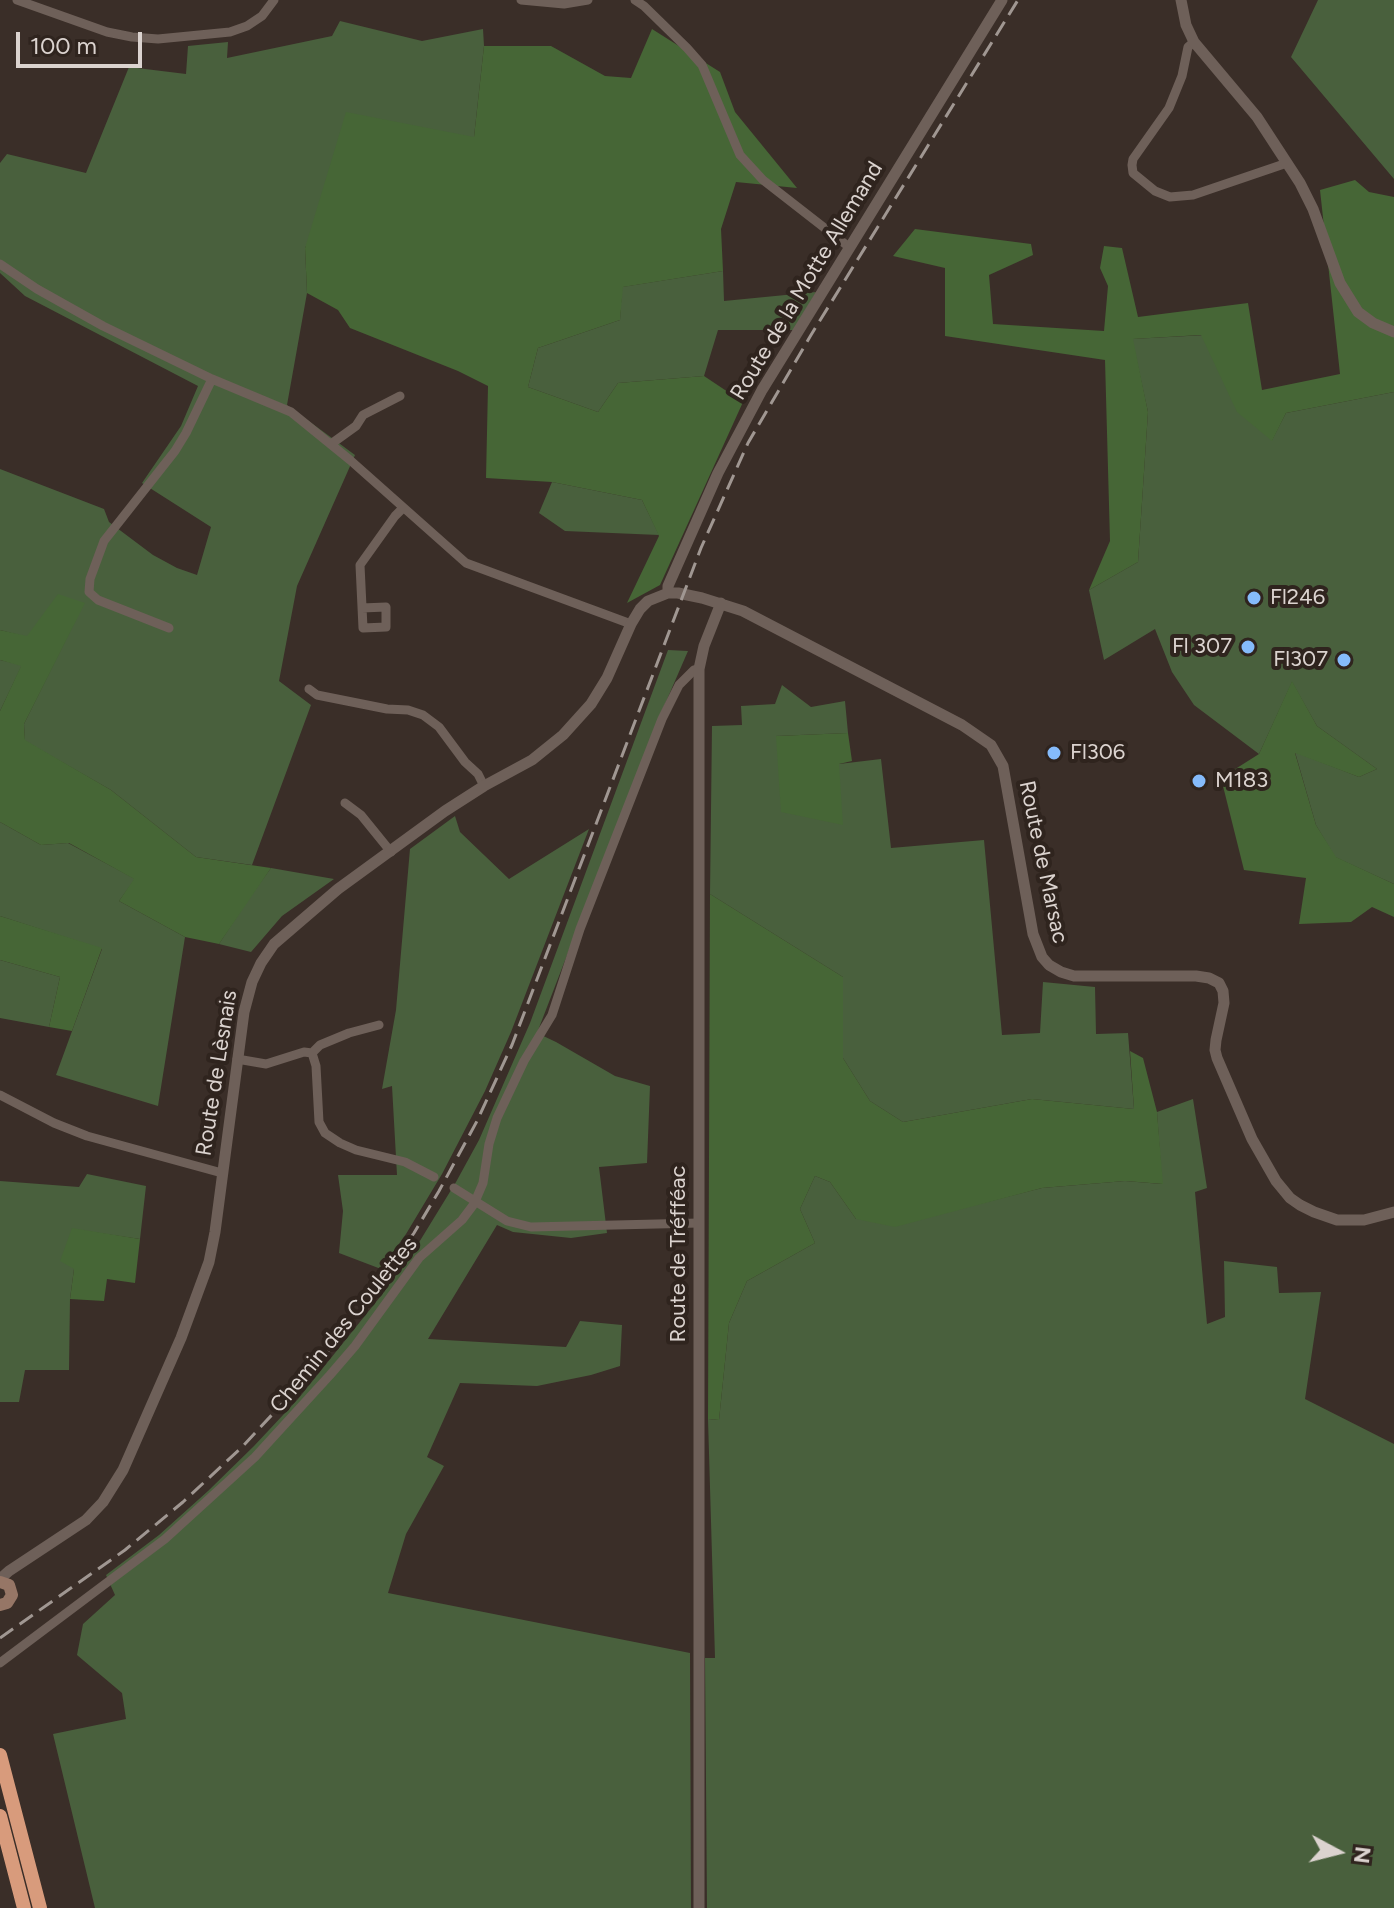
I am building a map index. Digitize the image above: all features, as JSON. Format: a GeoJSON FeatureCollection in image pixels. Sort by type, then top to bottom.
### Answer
{"type":"FeatureCollection","features":[{"type":"Feature","properties":{"kind":"highway"},"geometry":{"type":"LineString","coordinates":[[0,1755],[40,1908]]}},
{"type":"Feature","properties":{"kind":"highway"},"geometry":{"type":"LineString","coordinates":[[0,1816],[24,1908]]}},
{"type":"Feature","properties":{"kind":"main road"},"geometry":{"type":"LineString","coordinates":[[0,1605],[10,1601],[12,1595],[4,1583]]}},
{"type":"Feature","properties":{"kind":"street"},"geometry":{"type":"LineString","coordinates":[[17,0],[107,32],[158,39],[230,32],[262,16],[274,0]]}},
{"type":"Feature","properties":{"kind":"street"},"geometry":{"type":"LineString","coordinates":[[521,0],[564,4],[588,0]]}},
{"type":"Feature","properties":{"kind":"street"},"geometry":{"type":"LineString","coordinates":[[635,0],[702,65],[740,155],[763,180],[849,247]]}},
{"type":"Feature","properties":{"kind":"street","name":"Route de la Motte Allemand"},"geometry":{"type":"LineString","coordinates":[[668,593],[668,586],[718,473],[762,390],[1002,0]]}},
{"type":"Feature","properties":{"kind":"street"},"geometry":{"type":"LineString","coordinates":[[1181,0],[1186,25],[1194,42],[1257,117],[1300,183],[1313,209],[1340,283],[1358,312],[1394,332]]}},
{"type":"Feature","properties":{"kind":"street"},"geometry":{"type":"LineString","coordinates":[[1194,42],[1188,47],[1182,76],[1169,108],[1133,159],[1133,173],[1155,191],[1170,197],[1193,195],[1287,163]]}},
{"type":"Feature","properties":{"kind":"street"},"geometry":{"type":"LineString","coordinates":[[0,264],[103,326],[212,379],[291,412],[466,563],[631,624]]}},
{"type":"Feature","properties":{"kind":"street"},"geometry":{"type":"LineString","coordinates":[[169,628],[98,600],[89,592],[90,579],[104,541],[175,451],[212,379]]}},
{"type":"Feature","properties":{"kind":"street"},"geometry":{"type":"LineString","coordinates":[[331,444],[356,426],[363,415],[400,396]]}},
{"type":"Feature","properties":{"kind":"street"},"geometry":{"type":"LineString","coordinates":[[362,608],[360,565],[403,508]]}},
{"type":"Feature","properties":{"kind":"street"},"geometry":{"type":"LineString","coordinates":[[668,593],[721,603]]}},
{"type":"Feature","properties":{"kind":"street","name":"Route de Lèsnais"},"geometry":{"type":"LineString","coordinates":[[4,1583],[33,1556],[86,1520],[103,1502],[123,1470],[181,1338],[209,1262],[244,1012],[261,963],[274,944],[338,889],[445,811],[532,760],[563,735],[591,704],[607,678],[640,609],[648,601],[668,593]]}},
{"type":"Feature","properties":{"kind":"street","name":"Route de Tréfféac"},"geometry":{"type":"LineString","coordinates":[[699,1908],[699,669],[704,646],[721,603]]}},
{"type":"Feature","properties":{"kind":"street","name":"Route de Marsac"},"geometry":{"type":"LineString","coordinates":[[721,603],[761,620],[935,711],[973,731],[991,745],[1003,766],[1033,934],[1042,957],[1049,965],[1074,976],[1196,976],[1219,983],[1224,1003],[1216,1040],[1217,1058],[1252,1139],[1276,1181],[1300,1205],[1337,1220],[1364,1220],[1394,1212]]}},
{"type":"Feature","properties":{"kind":"street","name":"Chemin des Coulettes"},"geometry":{"type":"LineString","coordinates":[[5,1660],[165,1539],[255,1457],[355,1346],[419,1258],[462,1220],[476,1201],[497,1118],[524,1061],[552,1015],[594,894],[662,719],[679,685],[699,669]]}},
{"type":"Feature","properties":{"kind":"street"},"geometry":{"type":"LineString","coordinates":[[309,689],[317,695],[423,715],[439,727],[478,774],[484,786]]}},
{"type":"Feature","properties":{"kind":"street"},"geometry":{"type":"LineString","coordinates":[[345,803],[361,815],[391,852]]}},
{"type":"Feature","properties":{"kind":"street"},"geometry":{"type":"LineString","coordinates":[[312,1053],[320,1045],[379,1025]]}},
{"type":"Feature","properties":{"kind":"street"},"geometry":{"type":"LineString","coordinates":[[237,1059],[266,1064],[304,1052],[312,1053]]}},
{"type":"Feature","properties":{"kind":"street"},"geometry":{"type":"LineString","coordinates":[[312,1053],[316,1066],[319,1122],[325,1133],[356,1150],[405,1162],[434,1177]]}},
{"type":"Feature","properties":{"kind":"street"},"geometry":{"type":"LineString","coordinates":[[0,1095],[87,1136],[222,1173]]}},
{"type":"Feature","properties":{"kind":"street"},"geometry":{"type":"LineString","coordinates":[[454,1188],[507,1221],[531,1227],[699,1223]]}},
{"type":"Feature","properties":{"kind":"green space"},"geometry":{"type":"Polygon","coordinates":[[[1318,0],[1394,0],[1394,179],[1291,57],[1318,0]]]}},
{"type":"Feature","properties":{"kind":"green space"},"geometry":{"type":"Polygon","coordinates":[[[340,21],[422,41],[483,29],[484,46],[474,137],[305,247],[307,293],[287,405],[355,455],[297,586],[279,681],[311,705],[252,865],[196,857],[111,790],[25,741],[24,724],[84,603],[27,637],[0,630],[0,469],[104,509],[109,522],[153,555],[197,575],[211,527],[142,483],[181,426],[198,386],[25,296],[0,273],[0,163],[7,154],[86,173],[129,67],[186,74],[188,46],[228,42],[227,58],[332,36],[340,21]]]}},
{"type":"Feature","properties":{"kind":"green space"},"geometry":{"type":"Polygon","coordinates":[[[652,29],[720,72],[735,112],[797,188],[736,182],[721,229],[723,271],[623,287],[620,320],[538,348],[528,387],[598,412],[618,383],[704,376],[743,402],[660,585],[627,603],[659,536],[642,500],[552,482],[486,478],[488,386],[350,328],[338,310],[307,293],[305,248],[346,112],[474,137],[484,46],[551,46],[605,76],[631,78],[652,29]]]}},
{"type":"Feature","properties":{"kind":"green space"},"geometry":{"type":"Polygon","coordinates":[[[1355,180],[1369,192],[1394,197],[1394,392],[1286,413],[1272,441],[1237,412],[1201,335],[1133,339],[1148,412],[1138,562],[1089,590],[1110,541],[1105,360],[945,336],[945,268],[893,256],[915,229],[1031,244],[1033,255],[989,275],[993,324],[1104,331],[1108,286],[1100,268],[1104,246],[1122,248],[1138,317],[1248,303],[1262,390],[1340,374],[1320,190],[1355,180]]]}},
{"type":"Feature","properties":{"kind":"green space"},"geometry":{"type":"Polygon","coordinates":[[[723,271],[724,301],[816,292],[794,330],[718,330],[704,376],[618,383],[598,412],[528,387],[538,348],[620,320],[622,287],[723,271]]]}},
{"type":"Feature","properties":{"kind":"green space"},"geometry":{"type":"Polygon","coordinates":[[[1206,335],[1272,440],[1286,413],[1394,392],[1394,884],[1335,857],[1316,825],[1295,752],[1359,777],[1377,769],[1317,726],[1292,682],[1259,754],[1194,705],[1172,672],[1155,629],[1104,660],[1089,590],[1138,562],[1148,412],[1132,339],[1206,335]]]}},
{"type":"Feature","properties":{"kind":"green space"},"geometry":{"type":"Polygon","coordinates":[[[552,482],[642,500],[659,535],[565,531],[539,513],[552,482]]]}},
{"type":"Feature","properties":{"kind":"green space"},"geometry":{"type":"Polygon","coordinates":[[[58,594],[85,603],[24,724],[25,740],[111,790],[196,857],[271,868],[219,944],[185,937],[119,901],[134,879],[69,843],[41,845],[0,822],[0,711],[21,666],[0,660],[0,630],[27,636],[58,594]]]}},
{"type":"Feature","properties":{"kind":"green space"},"geometry":{"type":"Polygon","coordinates":[[[668,650],[688,651],[655,727],[537,1033],[615,1076],[650,1086],[647,1163],[599,1167],[607,1233],[571,1238],[513,1232],[497,1225],[428,1339],[566,1347],[580,1321],[622,1325],[620,1366],[537,1386],[460,1383],[427,1457],[444,1466],[406,1534],[388,1593],[690,1653],[691,1908],[95,1908],[53,1734],[126,1719],[122,1693],[77,1655],[83,1624],[115,1595],[106,1575],[159,1535],[208,1491],[298,1399],[380,1297],[418,1244],[456,1182],[479,1140],[530,1023],[668,650]]]}},
{"type":"Feature","properties":{"kind":"green space"},"geometry":{"type":"Polygon","coordinates":[[[0,660],[22,665],[0,711],[0,660]]]}},
{"type":"Feature","properties":{"kind":"green space"},"geometry":{"type":"Polygon","coordinates":[[[1292,681],[1317,726],[1377,769],[1359,777],[1295,753],[1316,825],[1336,857],[1394,884],[1394,917],[1372,907],[1351,922],[1299,924],[1306,878],[1244,870],[1221,778],[1259,754],[1292,681]]]}},
{"type":"Feature","properties":{"kind":"green space"},"geometry":{"type":"Polygon","coordinates":[[[782,685],[811,707],[845,701],[848,733],[776,736],[839,764],[881,759],[891,848],[984,840],[1002,1035],[1040,1033],[1043,982],[1095,987],[1096,1034],[1128,1033],[1134,1109],[1032,1099],[903,1122],[870,1101],[843,1058],[843,977],[710,894],[712,726],[742,725],[741,706],[775,704],[782,685]]]}},
{"type":"Feature","properties":{"kind":"green space"},"geometry":{"type":"Polygon","coordinates":[[[848,733],[852,761],[839,764],[843,825],[781,812],[776,736],[848,733]]]}},
{"type":"Feature","properties":{"kind":"green space"},"geometry":{"type":"Polygon","coordinates":[[[455,816],[460,832],[509,879],[589,829],[485,1091],[442,1174],[381,1269],[339,1253],[343,1211],[338,1175],[397,1175],[392,1086],[382,1089],[396,1010],[410,849],[455,816]]]}},
{"type":"Feature","properties":{"kind":"green space"},"geometry":{"type":"Polygon","coordinates":[[[0,822],[41,845],[68,843],[135,879],[119,901],[185,937],[158,1106],[56,1075],[102,949],[0,916],[0,822]]]}},
{"type":"Feature","properties":{"kind":"green space"},"geometry":{"type":"Polygon","coordinates":[[[271,868],[334,879],[282,916],[251,952],[219,944],[247,901],[271,868]]]}},
{"type":"Feature","properties":{"kind":"green space"},"geometry":{"type":"Polygon","coordinates":[[[710,894],[843,977],[843,1058],[870,1101],[903,1122],[1032,1099],[1134,1109],[1130,1051],[1143,1058],[1157,1112],[1163,1184],[1125,1181],[1042,1188],[895,1227],[856,1219],[830,1182],[815,1176],[800,1209],[815,1243],[747,1281],[729,1323],[719,1420],[708,1419],[710,894]]]}},
{"type":"Feature","properties":{"kind":"green space"},"geometry":{"type":"Polygon","coordinates":[[[0,916],[102,948],[72,1031],[49,1027],[60,977],[0,960],[0,916]]]}},
{"type":"Feature","properties":{"kind":"green space"},"geometry":{"type":"Polygon","coordinates":[[[0,960],[60,977],[49,1027],[0,1018],[0,960]]]}},
{"type":"Feature","properties":{"kind":"green space"},"geometry":{"type":"Polygon","coordinates":[[[1193,1099],[1207,1188],[1195,1192],[1207,1324],[1225,1317],[1224,1261],[1277,1267],[1279,1293],[1321,1292],[1305,1399],[1394,1444],[1394,1908],[707,1908],[705,1658],[715,1658],[708,1419],[719,1420],[729,1323],[747,1281],[815,1243],[800,1209],[815,1176],[830,1182],[856,1219],[979,1204],[1042,1188],[1125,1181],[1162,1184],[1157,1112],[1193,1099]]]}},
{"type":"Feature","properties":{"kind":"green space"},"geometry":{"type":"Polygon","coordinates":[[[87,1174],[146,1186],[140,1239],[72,1229],[74,1269],[70,1299],[69,1370],[25,1370],[19,1402],[0,1402],[0,1181],[79,1187],[87,1174]]]}},
{"type":"Feature","properties":{"kind":"green space"},"geometry":{"type":"Polygon","coordinates":[[[72,1228],[140,1239],[135,1283],[107,1279],[104,1301],[70,1299],[74,1269],[60,1261],[72,1228]]]}},
{"type":"Feature","properties":{"kind":"railway"},"geometry":{"type":"LineString","coordinates":[[0,1638],[125,1550],[242,1447],[309,1375],[348,1327],[414,1233],[477,1121],[512,1045],[701,548],[748,443],[811,335],[1018,0]]}},
{"type":"Feature","properties":{"kind":"place","name":"Fl246"},"geometry":{"type":"Point","coordinates":[1254,598]}},
{"type":"Feature","properties":{"kind":"place","name":"Fl 307"},"geometry":{"type":"Point","coordinates":[1248,647]}},
{"type":"Feature","properties":{"kind":"place","name":"Fl307"},"geometry":{"type":"Point","coordinates":[1344,660]}},
{"type":"Feature","properties":{"kind":"place","name":"Fl306"},"geometry":{"type":"Point","coordinates":[1054,753]}},
{"type":"Feature","properties":{"kind":"place","name":"M183"},"geometry":{"type":"Point","coordinates":[1199,781]}}]}
